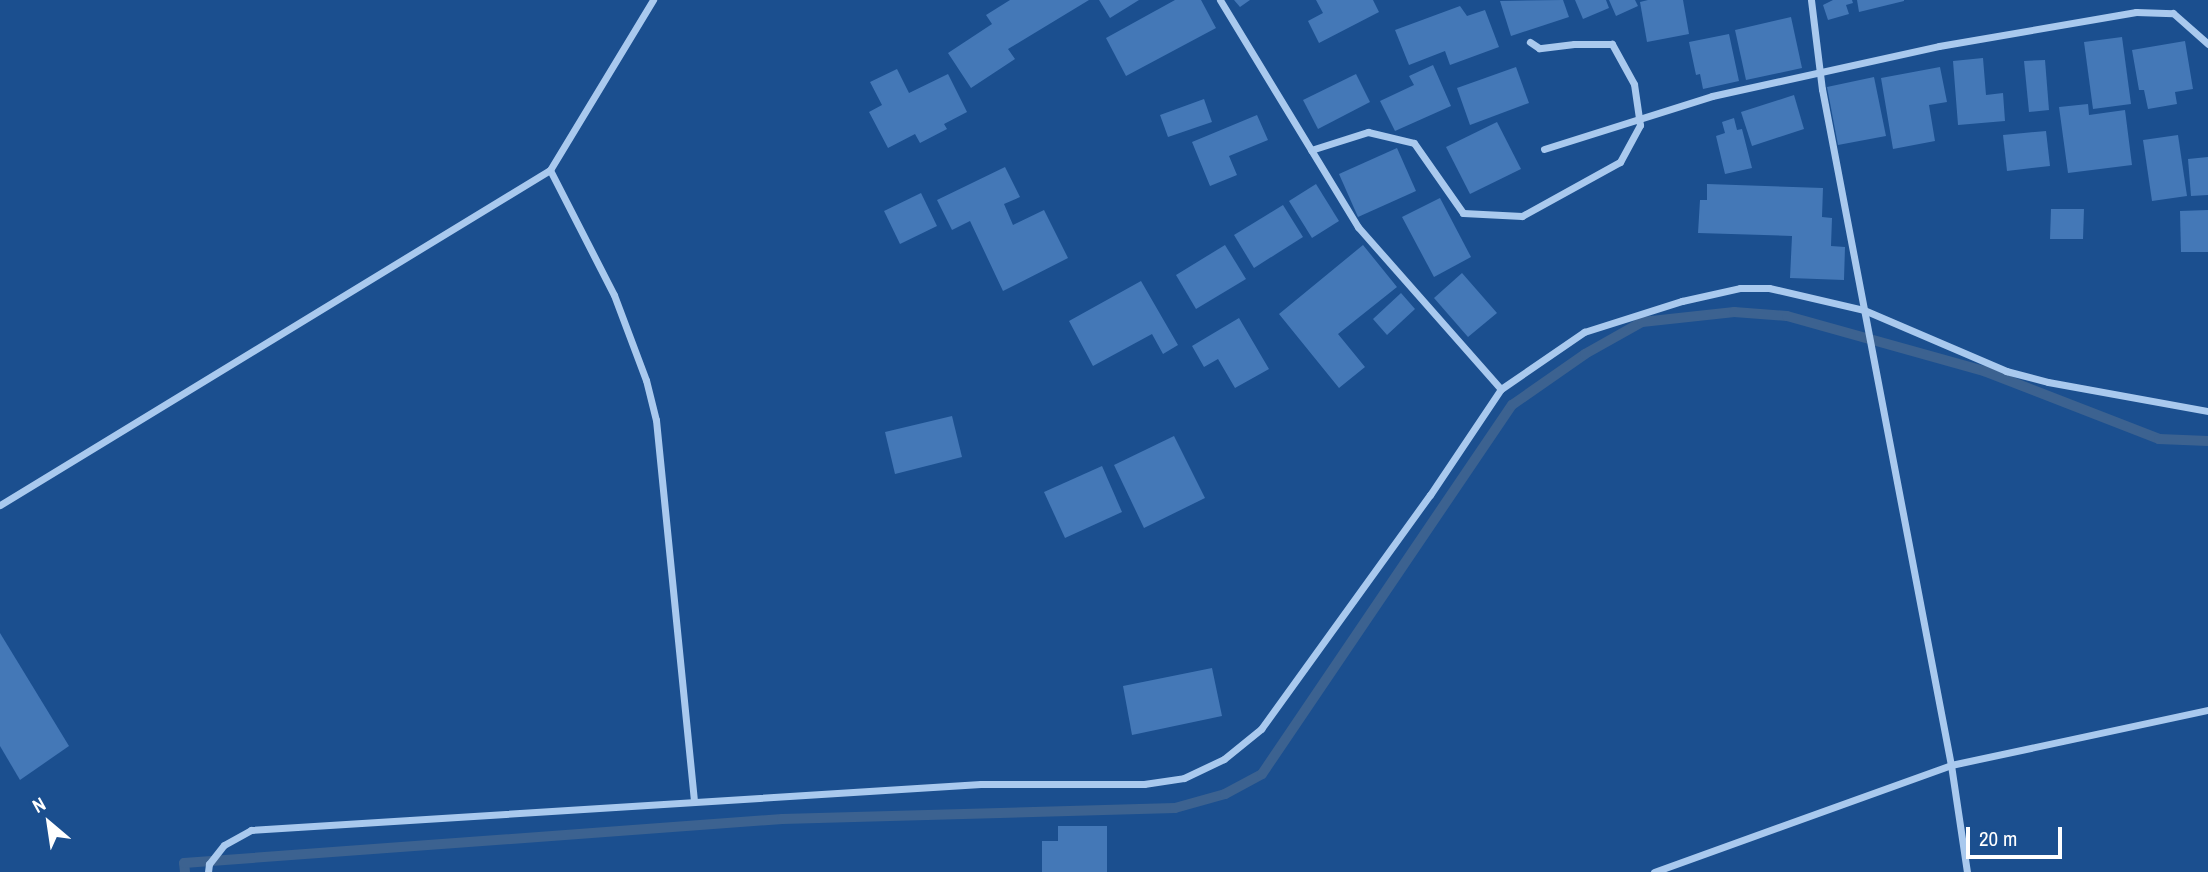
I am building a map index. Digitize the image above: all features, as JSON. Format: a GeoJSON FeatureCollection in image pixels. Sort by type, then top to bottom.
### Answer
{"type":"FeatureCollection","features":[{"type":"Feature","properties":{"kind":"street"},"geometry":{"type":"LineString","coordinates":[[0,505],[550,170],[653,0]]}},
{"type":"Feature","properties":{"kind":"street"},"geometry":{"type":"LineString","coordinates":[[1220,0],[1358,227],[1501,388]]}},
{"type":"Feature","properties":{"kind":"street"},"geometry":{"type":"LineString","coordinates":[[1811,0],[1820,73],[1951,765],[1967,872]]}},
{"type":"Feature","properties":{"kind":"street"},"geometry":{"type":"LineString","coordinates":[[1545,149],[1712,96],[1939,46],[2136,12],[2173,13],[2208,44]]}},
{"type":"Feature","properties":{"kind":"street"},"geometry":{"type":"LineString","coordinates":[[1311,150],[1368,132],[1414,143],[1444,181],[1463,213],[1522,216],[1620,162],[1640,125],[1634,84],[1612,44],[1539,48],[1530,42]]}},
{"type":"Feature","properties":{"kind":"street"},"geometry":{"type":"LineString","coordinates":[[550,170],[614,295],[646,380],[656,420],[694,801]]}},
{"type":"Feature","properties":{"kind":"street"},"geometry":{"type":"LineString","coordinates":[[208,872],[208,864],[224,845],[251,830],[981,784],[1144,784],[1184,778],[1224,759],[1261,729],[1430,495],[1501,388],[1584,332],[1615,320],[1740,288],[1769,288],[1864,310],[2006,371],[2048,383],[2208,411]]}},
{"type":"Feature","properties":{"kind":"street"},"geometry":{"type":"LineString","coordinates":[[1654,872],[1951,765],[2208,710]]}},
{"type":"Feature","properties":{"kind":"building"},"geometry":{"type":"Polygon","coordinates":[[[1010,0],[1089,0],[1008,49],[1015,59],[971,88],[948,53],[992,24],[986,15],[1010,0]]]}},
{"type":"Feature","properties":{"kind":"building"},"geometry":{"type":"Polygon","coordinates":[[[1099,0],[1139,0],[1110,18],[1099,0]]]}},
{"type":"Feature","properties":{"kind":"building"},"geometry":{"type":"Polygon","coordinates":[[[1175,0],[1201,0],[1216,28],[1126,76],[1106,38],[1175,0]]]}},
{"type":"Feature","properties":{"kind":"building"},"geometry":{"type":"Polygon","coordinates":[[[1234,0],[1250,0],[1240,7],[1234,0]]]}},
{"type":"Feature","properties":{"kind":"building"},"geometry":{"type":"Polygon","coordinates":[[[1316,0],[1373,0],[1379,12],[1319,43],[1308,21],[1323,13],[1316,0]]]}},
{"type":"Feature","properties":{"kind":"building"},"geometry":{"type":"Polygon","coordinates":[[[1563,0],[1569,17],[1511,36],[1500,1],[1563,0]]]}},
{"type":"Feature","properties":{"kind":"building"},"geometry":{"type":"Polygon","coordinates":[[[1575,0],[1606,0],[1609,8],[1583,19],[1575,0]]]}},
{"type":"Feature","properties":{"kind":"building"},"geometry":{"type":"Polygon","coordinates":[[[1609,0],[1635,0],[1638,6],[1616,16],[1609,0]]]}},
{"type":"Feature","properties":{"kind":"building"},"geometry":{"type":"Polygon","coordinates":[[[1683,0],[1689,34],[1647,42],[1640,2],[1683,0]]]}},
{"type":"Feature","properties":{"kind":"building"},"geometry":{"type":"Polygon","coordinates":[[[1833,0],[1852,0],[1853,3],[1846,5],[1849,14],[1828,20],[1823,5],[1833,0]]]}},
{"type":"Feature","properties":{"kind":"building"},"geometry":{"type":"Polygon","coordinates":[[[1857,0],[1904,0],[1904,1],[1859,12],[1857,0]]]}},
{"type":"Feature","properties":{"kind":"building"},"geometry":{"type":"Polygon","coordinates":[[[1460,6],[1467,16],[1485,10],[1499,47],[1450,65],[1445,51],[1409,65],[1395,30],[1460,6]]]}},
{"type":"Feature","properties":{"kind":"building"},"geometry":{"type":"Polygon","coordinates":[[[1791,17],[1802,68],[1746,80],[1735,30],[1791,17]]]}},
{"type":"Feature","properties":{"kind":"building"},"geometry":{"type":"Polygon","coordinates":[[[1729,34],[1739,81],[1703,89],[1700,74],[1696,75],[1689,42],[1729,34]]]}},
{"type":"Feature","properties":{"kind":"building"},"geometry":{"type":"Polygon","coordinates":[[[2122,37],[2131,104],[2093,109],[2084,42],[2122,37]]]}},
{"type":"Feature","properties":{"kind":"building"},"geometry":{"type":"Polygon","coordinates":[[[2185,41],[2193,89],[2175,92],[2177,104],[2148,109],[2144,90],[2139,90],[2132,50],[2185,41]]]}},
{"type":"Feature","properties":{"kind":"building"},"geometry":{"type":"Polygon","coordinates":[[[1983,58],[1986,95],[2003,93],[2005,121],[1958,125],[1953,61],[1983,58]]]}},
{"type":"Feature","properties":{"kind":"building"},"geometry":{"type":"Polygon","coordinates":[[[2045,60],[2049,110],[2029,112],[2024,61],[2045,60]]]}},
{"type":"Feature","properties":{"kind":"building"},"geometry":{"type":"Polygon","coordinates":[[[1433,65],[1451,106],[1395,131],[1380,101],[1414,85],[1409,76],[1433,65]]]}},
{"type":"Feature","properties":{"kind":"building"},"geometry":{"type":"Polygon","coordinates":[[[1516,67],[1529,103],[1470,125],[1457,88],[1516,67]]]}},
{"type":"Feature","properties":{"kind":"building"},"geometry":{"type":"Polygon","coordinates":[[[1940,67],[1947,102],[1929,105],[1935,141],[1893,149],[1881,78],[1940,67]]]}},
{"type":"Feature","properties":{"kind":"building"},"geometry":{"type":"Polygon","coordinates":[[[897,69],[909,93],[948,74],[967,112],[944,124],[947,129],[920,143],[915,134],[888,148],[869,112],[882,105],[870,82],[897,69]]]}},
{"type":"Feature","properties":{"kind":"building"},"geometry":{"type":"Polygon","coordinates":[[[1356,74],[1370,102],[1318,129],[1303,100],[1356,74]]]}},
{"type":"Feature","properties":{"kind":"building"},"geometry":{"type":"Polygon","coordinates":[[[1874,77],[1886,136],[1838,145],[1827,87],[1874,77]]]}},
{"type":"Feature","properties":{"kind":"building"},"geometry":{"type":"Polygon","coordinates":[[[1794,95],[1804,129],[1752,146],[1741,112],[1794,95]]]}},
{"type":"Feature","properties":{"kind":"building"},"geometry":{"type":"Polygon","coordinates":[[[1204,99],[1212,122],[1168,137],[1160,115],[1204,99]]]}},
{"type":"Feature","properties":{"kind":"building"},"geometry":{"type":"Polygon","coordinates":[[[2088,104],[2089,115],[2125,110],[2132,165],[2068,173],[2059,107],[2088,104]]]}},
{"type":"Feature","properties":{"kind":"building"},"geometry":{"type":"Polygon","coordinates":[[[1257,115],[1268,140],[1229,156],[1237,175],[1210,186],[1192,142],[1257,115]]]}},
{"type":"Feature","properties":{"kind":"building"},"geometry":{"type":"Polygon","coordinates":[[[1734,118],[1737,130],[1742,129],[1752,168],[1725,174],[1716,136],[1725,133],[1722,122],[1734,118]]]}},
{"type":"Feature","properties":{"kind":"building"},"geometry":{"type":"Polygon","coordinates":[[[1497,122],[1521,169],[1470,194],[1446,147],[1497,122]]]}},
{"type":"Feature","properties":{"kind":"building"},"geometry":{"type":"Polygon","coordinates":[[[2046,131],[2050,166],[2007,171],[2003,135],[2046,131]]]}},
{"type":"Feature","properties":{"kind":"building"},"geometry":{"type":"Polygon","coordinates":[[[2178,135],[2187,196],[2152,201],[2143,140],[2178,135]]]}},
{"type":"Feature","properties":{"kind":"building"},"geometry":{"type":"Polygon","coordinates":[[[1397,148],[1416,191],[1358,217],[1339,174],[1397,148]]]}},
{"type":"Feature","properties":{"kind":"building"},"geometry":{"type":"Polygon","coordinates":[[[2208,157],[2208,195],[2191,196],[2188,159],[2208,157]]]}},
{"type":"Feature","properties":{"kind":"building"},"geometry":{"type":"Polygon","coordinates":[[[1005,167],[1020,197],[1004,204],[1013,225],[1044,210],[1068,258],[1003,291],[970,221],[952,230],[937,200],[1005,167]]]}},
{"type":"Feature","properties":{"kind":"building"},"geometry":{"type":"Polygon","coordinates":[[[1316,184],[1339,221],[1312,238],[1289,201],[1316,184]]]}},
{"type":"Feature","properties":{"kind":"building"},"geometry":{"type":"Polygon","coordinates":[[[1707,184],[1823,188],[1822,217],[1832,218],[1831,246],[1845,247],[1844,280],[1790,278],[1792,236],[1698,233],[1700,200],[1707,200],[1707,184]]]}},
{"type":"Feature","properties":{"kind":"building"},"geometry":{"type":"Polygon","coordinates":[[[921,193],[937,226],[900,244],[884,211],[921,193]]]}},
{"type":"Feature","properties":{"kind":"building"},"geometry":{"type":"Polygon","coordinates":[[[1440,198],[1471,257],[1434,277],[1402,217],[1440,198]]]}},
{"type":"Feature","properties":{"kind":"building"},"geometry":{"type":"Polygon","coordinates":[[[1283,205],[1303,237],[1254,268],[1234,235],[1283,205]]]}},
{"type":"Feature","properties":{"kind":"building"},"geometry":{"type":"Polygon","coordinates":[[[2051,209],[2084,209],[2083,239],[2050,239],[2051,209]]]}},
{"type":"Feature","properties":{"kind":"building"},"geometry":{"type":"Polygon","coordinates":[[[2208,210],[2208,252],[2181,252],[2180,211],[2208,210]]]}},
{"type":"Feature","properties":{"kind":"building"},"geometry":{"type":"Polygon","coordinates":[[[1225,245],[1246,279],[1196,309],[1176,275],[1225,245]]]}},
{"type":"Feature","properties":{"kind":"building"},"geometry":{"type":"Polygon","coordinates":[[[1363,245],[1397,287],[1338,334],[1365,367],[1339,388],[1279,314],[1363,245]]]}},
{"type":"Feature","properties":{"kind":"building"},"geometry":{"type":"Polygon","coordinates":[[[1462,273],[1497,313],[1468,337],[1434,298],[1462,273]]]}},
{"type":"Feature","properties":{"kind":"building"},"geometry":{"type":"Polygon","coordinates":[[[1141,281],[1178,345],[1163,354],[1152,334],[1093,366],[1069,321],[1141,281]]]}},
{"type":"Feature","properties":{"kind":"building"},"geometry":{"type":"Polygon","coordinates":[[[1401,293],[1415,309],[1387,335],[1373,319],[1401,293]]]}},
{"type":"Feature","properties":{"kind":"building"},"geometry":{"type":"Polygon","coordinates":[[[1239,318],[1269,369],[1235,388],[1218,359],[1204,367],[1192,346],[1239,318]]]}},
{"type":"Feature","properties":{"kind":"building"},"geometry":{"type":"Polygon","coordinates":[[[952,416],[962,457],[895,474],[885,432],[952,416]]]}},
{"type":"Feature","properties":{"kind":"building"},"geometry":{"type":"Polygon","coordinates":[[[1174,436],[1205,498],[1144,528],[1114,465],[1174,436]]]}},
{"type":"Feature","properties":{"kind":"building"},"geometry":{"type":"Polygon","coordinates":[[[1102,466],[1122,512],[1065,538],[1044,492],[1102,466]]]}},
{"type":"Feature","properties":{"kind":"building"},"geometry":{"type":"Polygon","coordinates":[[[0,633],[69,746],[20,780],[0,746],[0,633]]]}},
{"type":"Feature","properties":{"kind":"building"},"geometry":{"type":"Polygon","coordinates":[[[1212,668],[1222,716],[1132,735],[1123,686],[1212,668]]]}},
{"type":"Feature","properties":{"kind":"building"},"geometry":{"type":"Polygon","coordinates":[[[1058,826],[1107,826],[1107,872],[1042,872],[1042,841],[1058,841],[1058,826]]]}},
{"type":"Feature","properties":{"kind":"waterway"},"geometry":{"type":"LineString","coordinates":[[185,872],[184,863],[782,819],[1175,808],[1225,794],[1262,774],[1512,405],[1585,354],[1642,322],[1734,312],[1787,316],[1984,371],[2159,439],[2208,441]]}}]}
